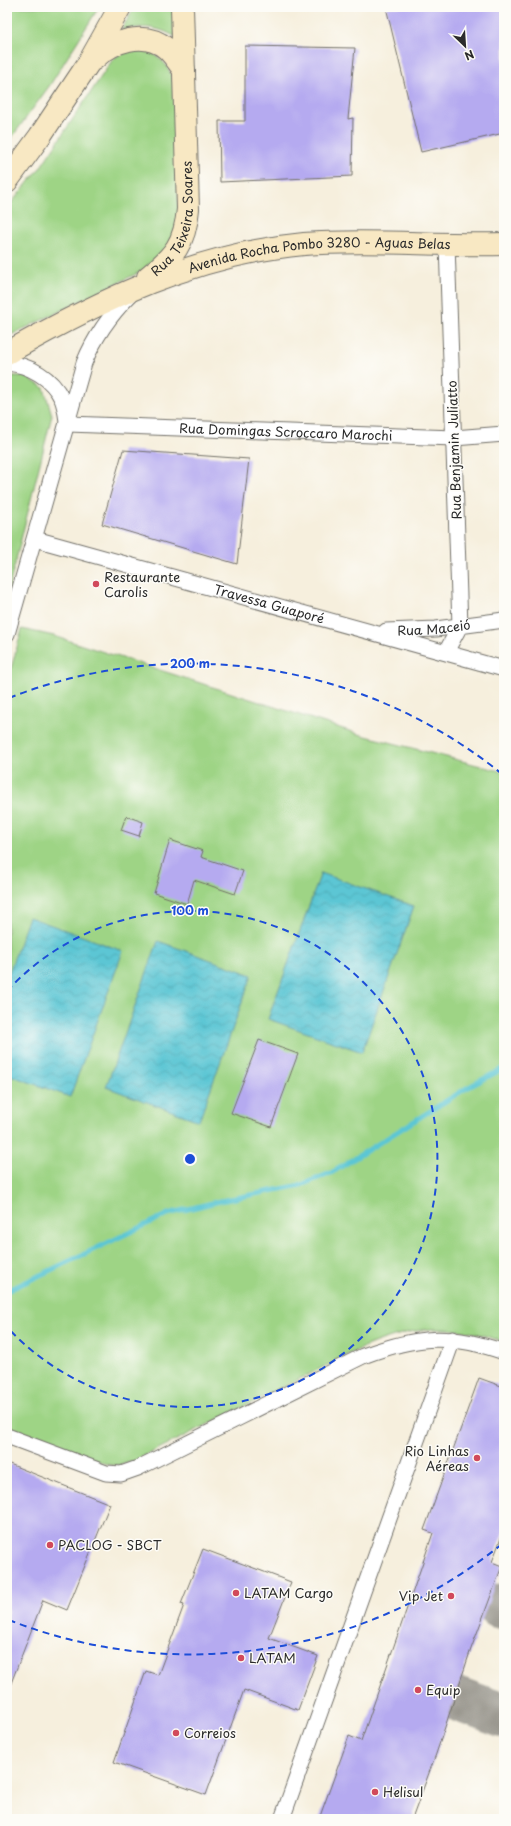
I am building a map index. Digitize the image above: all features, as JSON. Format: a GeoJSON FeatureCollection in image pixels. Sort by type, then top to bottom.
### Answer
{"type":"FeatureCollection","features":[{"type":"Feature","properties":{"kind":"main road"},"geometry":{"type":"LineString","coordinates":[[7,181],[40,136],[88,64],[120,7]]}},
{"type":"Feature","properties":{"kind":"main road","name":"Rua Teixeira Soares"},"geometry":{"type":"LineString","coordinates":[[139,286],[170,259],[178,248],[186,227],[188,210],[182,7]]}},
{"type":"Feature","properties":{"kind":"main road"},"geometry":{"type":"LineString","coordinates":[[88,64],[102,51],[114,44],[129,40],[143,39],[156,42],[166,48],[184,70]]}},
{"type":"Feature","properties":{"kind":"main road","name":"Avenida Rocha Pombo 3280 - Aguas Belas"},"geometry":{"type":"LineString","coordinates":[[139,286],[183,269],[212,261],[245,253],[304,244],[351,242],[504,244]]}},
{"type":"Feature","properties":{"kind":"main road"},"geometry":{"type":"LineString","coordinates":[[7,353],[91,307],[139,286]]}},
{"type":"Feature","properties":{"kind":"street","name":"Rua Benjamin Juliatto"},"geometry":{"type":"LineString","coordinates":[[447,244],[460,626]]}},
{"type":"Feature","properties":{"kind":"street","name":"Rua Teixeira Soares"},"geometry":{"type":"LineString","coordinates":[[7,634],[68,424],[84,363],[92,344],[114,311],[139,286]]}},
{"type":"Feature","properties":{"kind":"street"},"geometry":{"type":"LineString","coordinates":[[7,363],[20,364],[38,372],[55,387],[62,400],[68,424]]}},
{"type":"Feature","properties":{"kind":"street","name":"Rua Domingas Scroccaro Marochi"},"geometry":{"type":"LineString","coordinates":[[68,424],[454,438],[504,434]]}},
{"type":"Feature","properties":{"kind":"street","name":"Travessa Guaporé"},"geometry":{"type":"LineString","coordinates":[[35,539],[504,669]]}},
{"type":"Feature","properties":{"kind":"street","name":"Rua Maceió"},"geometry":{"type":"LineString","coordinates":[[362,630],[396,631],[436,629],[504,620]]}},
{"type":"Feature","properties":{"kind":"street"},"geometry":{"type":"LineString","coordinates":[[436,629],[431,640],[440,651],[460,626]]}},
{"type":"Feature","properties":{"kind":"street"},"geometry":{"type":"LineString","coordinates":[[7,1436],[106,1473],[121,1474],[138,1468],[363,1356],[391,1345],[423,1339],[453,1339],[483,1345],[504,1352]]}},
{"type":"Feature","properties":{"kind":"street"},"geometry":{"type":"LineString","coordinates":[[282,1819],[453,1339]]}},
{"type":"Feature","properties":{"kind":"green space"},"geometry":{"type":"Polygon","coordinates":[[[7,7],[99,7],[50,85],[7,144],[7,7]]]}},
{"type":"Feature","properties":{"kind":"green space"},"geometry":{"type":"Polygon","coordinates":[[[135,7],[176,7],[176,37],[169,33],[150,28],[121,30],[135,7]]]}},
{"type":"Feature","properties":{"kind":"green space"},"geometry":{"type":"Polygon","coordinates":[[[143,49],[161,59],[171,74],[175,87],[180,235],[142,271],[7,337],[7,208],[40,168],[113,59],[124,51],[143,49]]]}},
{"type":"Feature","properties":{"kind":"green space"},"geometry":{"type":"Polygon","coordinates":[[[7,376],[25,376],[44,388],[52,415],[7,596],[7,376]]]}},
{"type":"Feature","properties":{"kind":"green space"},"geometry":{"type":"Polygon","coordinates":[[[22,629],[54,636],[362,735],[504,772],[504,1342],[485,1336],[451,1329],[419,1330],[385,1339],[366,1346],[136,1460],[121,1465],[109,1465],[7,1426],[7,683],[22,629]]]}},
{"type":"Feature","properties":{"kind":"water"},"geometry":{"type":"Polygon","coordinates":[[[321,873],[414,906],[362,1052],[268,1019],[321,873]]]}},
{"type":"Feature","properties":{"kind":"water"},"geometry":{"type":"Polygon","coordinates":[[[29,917],[123,951],[70,1097],[7,1074],[7,978],[29,917]]]}},
{"type":"Feature","properties":{"kind":"water"},"geometry":{"type":"Polygon","coordinates":[[[158,941],[252,975],[199,1121],[106,1087],[158,941]]]}},
{"type":"Feature","properties":{"kind":"building"},"geometry":{"type":"Polygon","coordinates":[[[386,7],[504,7],[504,133],[421,152],[386,7]]]}},
{"type":"Feature","properties":{"kind":"building"},"geometry":{"type":"Polygon","coordinates":[[[245,46],[355,48],[348,119],[353,118],[352,176],[220,182],[219,121],[245,121],[245,46]]]}},
{"type":"Feature","properties":{"kind":"building"},"geometry":{"type":"Polygon","coordinates":[[[123,450],[249,459],[237,564],[102,524],[123,450]]]}},
{"type":"Feature","properties":{"kind":"building"},"geometry":{"type":"Polygon","coordinates":[[[126,816],[143,822],[139,836],[121,830],[126,816]]]}},
{"type":"Feature","properties":{"kind":"building"},"geometry":{"type":"Polygon","coordinates":[[[170,840],[203,851],[201,857],[243,871],[235,894],[194,880],[187,904],[154,893],[170,840]]]}},
{"type":"Feature","properties":{"kind":"building"},"geometry":{"type":"Polygon","coordinates":[[[259,1040],[298,1054],[271,1127],[231,1113],[259,1040]]]}},
{"type":"Feature","properties":{"kind":"building"},"geometry":{"type":"Polygon","coordinates":[[[479,1378],[504,1387],[504,1530],[492,1562],[502,1566],[471,1649],[436,1754],[412,1819],[319,1819],[349,1736],[361,1741],[433,1533],[424,1530],[479,1378]]]}},
{"type":"Feature","properties":{"kind":"building","name":"PACLOG - SBCT"},"geometry":{"type":"Polygon","coordinates":[[[7,1463],[110,1504],[67,1610],[43,1600],[8,1691],[7,1463]]]}},
{"type":"Feature","properties":{"kind":"building"},"geometry":{"type":"Polygon","coordinates":[[[203,1549],[291,1582],[269,1638],[318,1656],[298,1710],[244,1690],[206,1795],[114,1762],[146,1671],[158,1675],[184,1605],[181,1604],[203,1549]]]}},
{"type":"Feature","properties":{"kind":"waterway"},"geometry":{"type":"LineString","coordinates":[[7,1291],[168,1214],[220,1201],[301,1185],[333,1172],[465,1089],[504,1068]]}},
{"type":"Feature","properties":{"kind":"taxiway"},"geometry":{"type":"LineString","coordinates":[[499,1606],[504,1607]]}},
{"type":"Feature","properties":{"kind":"taxiway"},"geometry":{"type":"LineString","coordinates":[[460,1700],[504,1716]]}},
{"type":"Feature","properties":{"kind":"place","name":"Restaurante Carolis"},"geometry":{"type":"Point","coordinates":[96,584]}},
{"type":"Feature","properties":{"kind":"place","name":"Rio Linhas Aéreas"},"geometry":{"type":"Point","coordinates":[477,1458]}},
{"type":"Feature","properties":{"kind":"place","name":"PACLOG - SBCT"},"geometry":{"type":"Point","coordinates":[50,1545]}},
{"type":"Feature","properties":{"kind":"place","name":"LATAM Cargo"},"geometry":{"type":"Point","coordinates":[236,1593]}},
{"type":"Feature","properties":{"kind":"place","name":"Vip Jet"},"geometry":{"type":"Point","coordinates":[451,1596]}},
{"type":"Feature","properties":{"kind":"place","name":"LATAM"},"geometry":{"type":"Point","coordinates":[241,1658]}},
{"type":"Feature","properties":{"kind":"place","name":"Equip"},"geometry":{"type":"Point","coordinates":[418,1690]}},
{"type":"Feature","properties":{"kind":"place","name":"Correios"},"geometry":{"type":"Point","coordinates":[176,1733]}},
{"type":"Feature","properties":{"kind":"place","name":"Helisul"},"geometry":{"type":"Point","coordinates":[375,1792]}}]}
